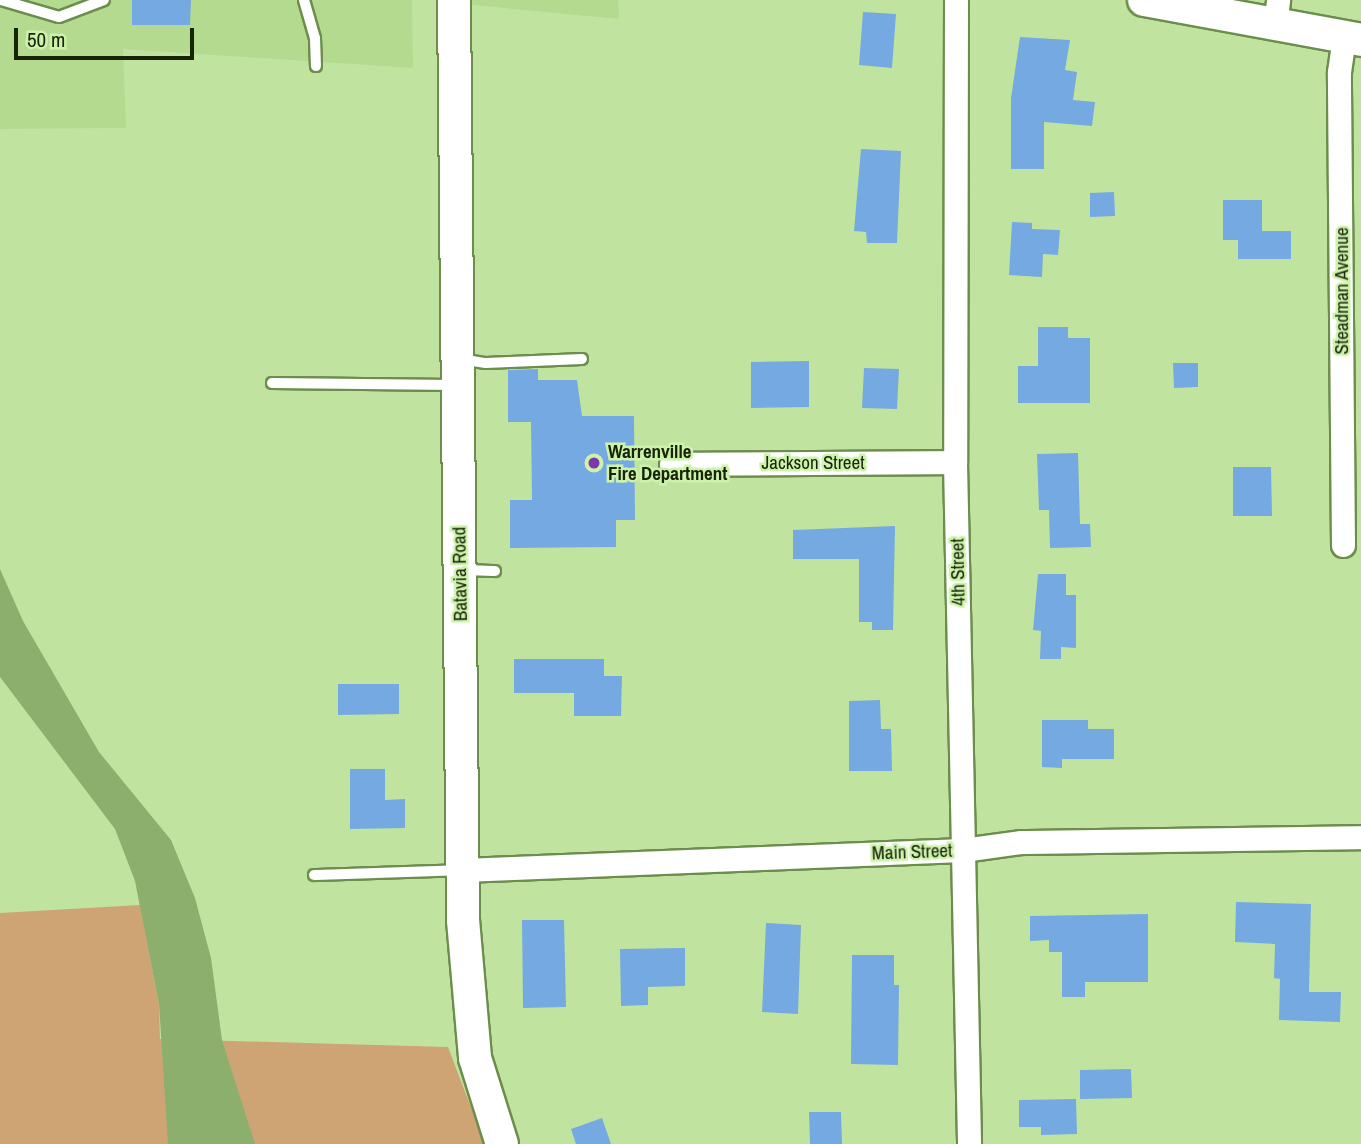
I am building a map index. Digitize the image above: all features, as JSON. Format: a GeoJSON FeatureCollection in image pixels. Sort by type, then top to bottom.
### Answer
{"type":"FeatureCollection","features":[{"type":"Feature","properties":{"kind":"main road","name":"Batavia Road"},"geometry":{"type":"LineString","coordinates":[[454,0],[463,870],[467,987],[475,1058],[502,1144]]}},
{"type":"Feature","properties":{"kind":"main road"},"geometry":{"type":"LineString","coordinates":[[1144,0],[1276,12],[1353,38]]}},
{"type":"Feature","properties":{"kind":"street","name":"4th Street"},"geometry":{"type":"LineString","coordinates":[[956,0],[955,462],[969,1144]]}},
{"type":"Feature","properties":{"kind":"street","name":"Steadman Avenue"},"geometry":{"type":"LineString","coordinates":[[1343,545],[1339,72],[1353,38]]}},
{"type":"Feature","properties":{"kind":"street","name":"Jackson Street"},"geometry":{"type":"LineString","coordinates":[[671,464],[955,462]]}},
{"type":"Feature","properties":{"kind":"street","name":"Main Street"},"geometry":{"type":"LineString","coordinates":[[463,870],[963,850],[1020,842],[1361,837]]}},
{"type":"Feature","properties":{"kind":"lane"},"geometry":{"type":"LineString","coordinates":[[1,0],[59,17],[104,0]]}},
{"type":"Feature","properties":{"kind":"lane"},"geometry":{"type":"LineString","coordinates":[[304,0],[315,38],[316,66]]}},
{"type":"Feature","properties":{"kind":"lane"},"geometry":{"type":"LineString","coordinates":[[272,383],[457,371],[486,363],[582,359]]}},
{"type":"Feature","properties":{"kind":"lane"},"geometry":{"type":"LineString","coordinates":[[460,570],[495,570]]}},
{"type":"Feature","properties":{"kind":"lane"},"geometry":{"type":"LineString","coordinates":[[314,875],[463,870]]}},
{"type":"Feature","properties":{"kind":"shaded area"},"geometry":{"type":"Polygon","coordinates":[[[0,0],[412,0],[413,68],[123,49],[126,128],[0,129],[0,0]]]}},
{"type":"Feature","properties":{"kind":"shaded area"},"geometry":{"type":"Polygon","coordinates":[[[472,0],[618,0],[619,19],[472,5],[472,0]]]}},
{"type":"Feature","properties":{"kind":"shaded area"},"geometry":{"type":"Polygon","coordinates":[[[0,569],[23,621],[99,752],[171,840],[195,898],[211,958],[222,1040],[255,1144],[168,1144],[159,1004],[135,881],[115,829],[0,677],[0,569]]]}},
{"type":"Feature","properties":{"kind":"shaded area"},"geometry":{"type":"Polygon","coordinates":[[[140,905],[159,1004],[160,1039],[448,1047],[485,1144],[0,1144],[0,913],[140,905]]]}},
{"type":"Feature","properties":{"kind":"building"},"geometry":{"type":"Polygon","coordinates":[[[132,0],[191,0],[190,25],[132,25],[132,0]]]}},
{"type":"Feature","properties":{"kind":"building"},"geometry":{"type":"Polygon","coordinates":[[[863,12],[896,14],[892,68],[859,65],[863,12]]]}},
{"type":"Feature","properties":{"kind":"building"},"geometry":{"type":"Polygon","coordinates":[[[1020,37],[1070,40],[1065,70],[1077,72],[1073,100],[1095,102],[1092,126],[1044,122],[1044,169],[1011,169],[1011,98],[1020,37]]]}},
{"type":"Feature","properties":{"kind":"building"},"geometry":{"type":"Polygon","coordinates":[[[861,149],[901,151],[897,243],[867,243],[866,232],[854,231],[861,149]]]}},
{"type":"Feature","properties":{"kind":"building"},"geometry":{"type":"Polygon","coordinates":[[[1114,192],[1115,216],[1090,217],[1090,193],[1114,192]]]}},
{"type":"Feature","properties":{"kind":"building"},"geometry":{"type":"Polygon","coordinates":[[[1223,200],[1262,200],[1262,231],[1291,231],[1291,259],[1238,259],[1238,240],[1223,240],[1223,200]]]}},
{"type":"Feature","properties":{"kind":"building"},"geometry":{"type":"Polygon","coordinates":[[[1012,222],[1032,223],[1032,229],[1060,230],[1058,255],[1043,254],[1042,277],[1009,275],[1012,222]]]}},
{"type":"Feature","properties":{"kind":"building"},"geometry":{"type":"Polygon","coordinates":[[[1038,327],[1068,327],[1068,338],[1090,338],[1090,403],[1018,403],[1018,366],[1038,366],[1038,327]]]}},
{"type":"Feature","properties":{"kind":"building"},"geometry":{"type":"Polygon","coordinates":[[[809,361],[809,407],[751,408],[751,362],[809,361]]]}},
{"type":"Feature","properties":{"kind":"building"},"geometry":{"type":"Polygon","coordinates":[[[1173,363],[1198,363],[1198,387],[1174,388],[1173,363]]]}},
{"type":"Feature","properties":{"kind":"building"},"geometry":{"type":"Polygon","coordinates":[[[864,368],[899,369],[897,409],[862,408],[864,368]]]}},
{"type":"Feature","properties":{"kind":"building","name":"Warrenville Fire Department"},"geometry":{"type":"Polygon","coordinates":[[[538,369],[538,380],[577,380],[582,416],[634,416],[635,520],[616,520],[616,547],[510,548],[510,500],[532,500],[531,422],[508,422],[508,370],[538,369]]]}},
{"type":"Feature","properties":{"kind":"building"},"geometry":{"type":"Polygon","coordinates":[[[1078,453],[1080,524],[1090,524],[1091,547],[1050,548],[1049,510],[1039,510],[1037,454],[1078,453]]]}},
{"type":"Feature","properties":{"kind":"building"},"geometry":{"type":"Polygon","coordinates":[[[1233,467],[1271,467],[1272,516],[1233,516],[1233,467]]]}},
{"type":"Feature","properties":{"kind":"building"},"geometry":{"type":"Polygon","coordinates":[[[895,526],[893,630],[872,630],[872,622],[859,622],[859,559],[793,559],[793,530],[895,526]]]}},
{"type":"Feature","properties":{"kind":"building"},"geometry":{"type":"Polygon","coordinates":[[[1038,574],[1066,574],[1066,595],[1076,595],[1076,648],[1061,647],[1061,659],[1040,659],[1041,631],[1033,630],[1038,574]]]}},
{"type":"Feature","properties":{"kind":"building"},"geometry":{"type":"Polygon","coordinates":[[[514,659],[604,659],[604,676],[622,676],[621,716],[574,716],[574,693],[514,693],[514,659]]]}},
{"type":"Feature","properties":{"kind":"building"},"geometry":{"type":"Polygon","coordinates":[[[338,684],[399,684],[399,714],[338,715],[338,684]]]}},
{"type":"Feature","properties":{"kind":"building"},"geometry":{"type":"Polygon","coordinates":[[[880,700],[881,729],[891,729],[892,771],[849,771],[849,701],[880,700]]]}},
{"type":"Feature","properties":{"kind":"building"},"geometry":{"type":"Polygon","coordinates":[[[1042,720],[1088,720],[1088,729],[1114,729],[1114,759],[1062,759],[1062,768],[1042,767],[1042,720]]]}},
{"type":"Feature","properties":{"kind":"building"},"geometry":{"type":"Polygon","coordinates":[[[350,769],[385,769],[385,800],[405,799],[405,828],[350,829],[350,769]]]}},
{"type":"Feature","properties":{"kind":"building"},"geometry":{"type":"Polygon","coordinates":[[[1236,902],[1311,904],[1309,992],[1341,992],[1340,1022],[1279,1020],[1280,979],[1274,978],[1275,944],[1235,942],[1236,902]]]}},
{"type":"Feature","properties":{"kind":"building"},"geometry":{"type":"Polygon","coordinates":[[[1148,914],[1148,982],[1085,982],[1085,997],[1062,997],[1062,952],[1049,952],[1049,940],[1030,941],[1030,916],[1148,914]]]}},
{"type":"Feature","properties":{"kind":"building"},"geometry":{"type":"Polygon","coordinates":[[[522,920],[564,920],[566,1007],[523,1008],[522,920]]]}},
{"type":"Feature","properties":{"kind":"building"},"geometry":{"type":"Polygon","coordinates":[[[766,923],[801,925],[798,1014],[762,1012],[766,923]]]}},
{"type":"Feature","properties":{"kind":"building"},"geometry":{"type":"Polygon","coordinates":[[[685,948],[685,986],[648,987],[648,1005],[621,1006],[620,949],[685,948]]]}},
{"type":"Feature","properties":{"kind":"building"},"geometry":{"type":"Polygon","coordinates":[[[852,955],[894,955],[894,985],[899,985],[898,1065],[851,1064],[852,955]]]}},
{"type":"Feature","properties":{"kind":"building"},"geometry":{"type":"Polygon","coordinates":[[[1131,1069],[1132,1098],[1080,1099],[1080,1070],[1131,1069]]]}},
{"type":"Feature","properties":{"kind":"building"},"geometry":{"type":"Polygon","coordinates":[[[1076,1099],[1077,1134],[1041,1135],[1041,1127],[1019,1127],[1019,1100],[1076,1099]]]}},
{"type":"Feature","properties":{"kind":"building"},"geometry":{"type":"Polygon","coordinates":[[[809,1112],[841,1112],[842,1144],[810,1144],[809,1112]]]}},
{"type":"Feature","properties":{"kind":"building"},"geometry":{"type":"Polygon","coordinates":[[[602,1118],[611,1144],[576,1144],[571,1129],[602,1118]]]}},
{"type":"Feature","properties":{"kind":"place","name":"Warrenville Fire Department"},"geometry":{"type":"Point","coordinates":[594,463]}}]}
